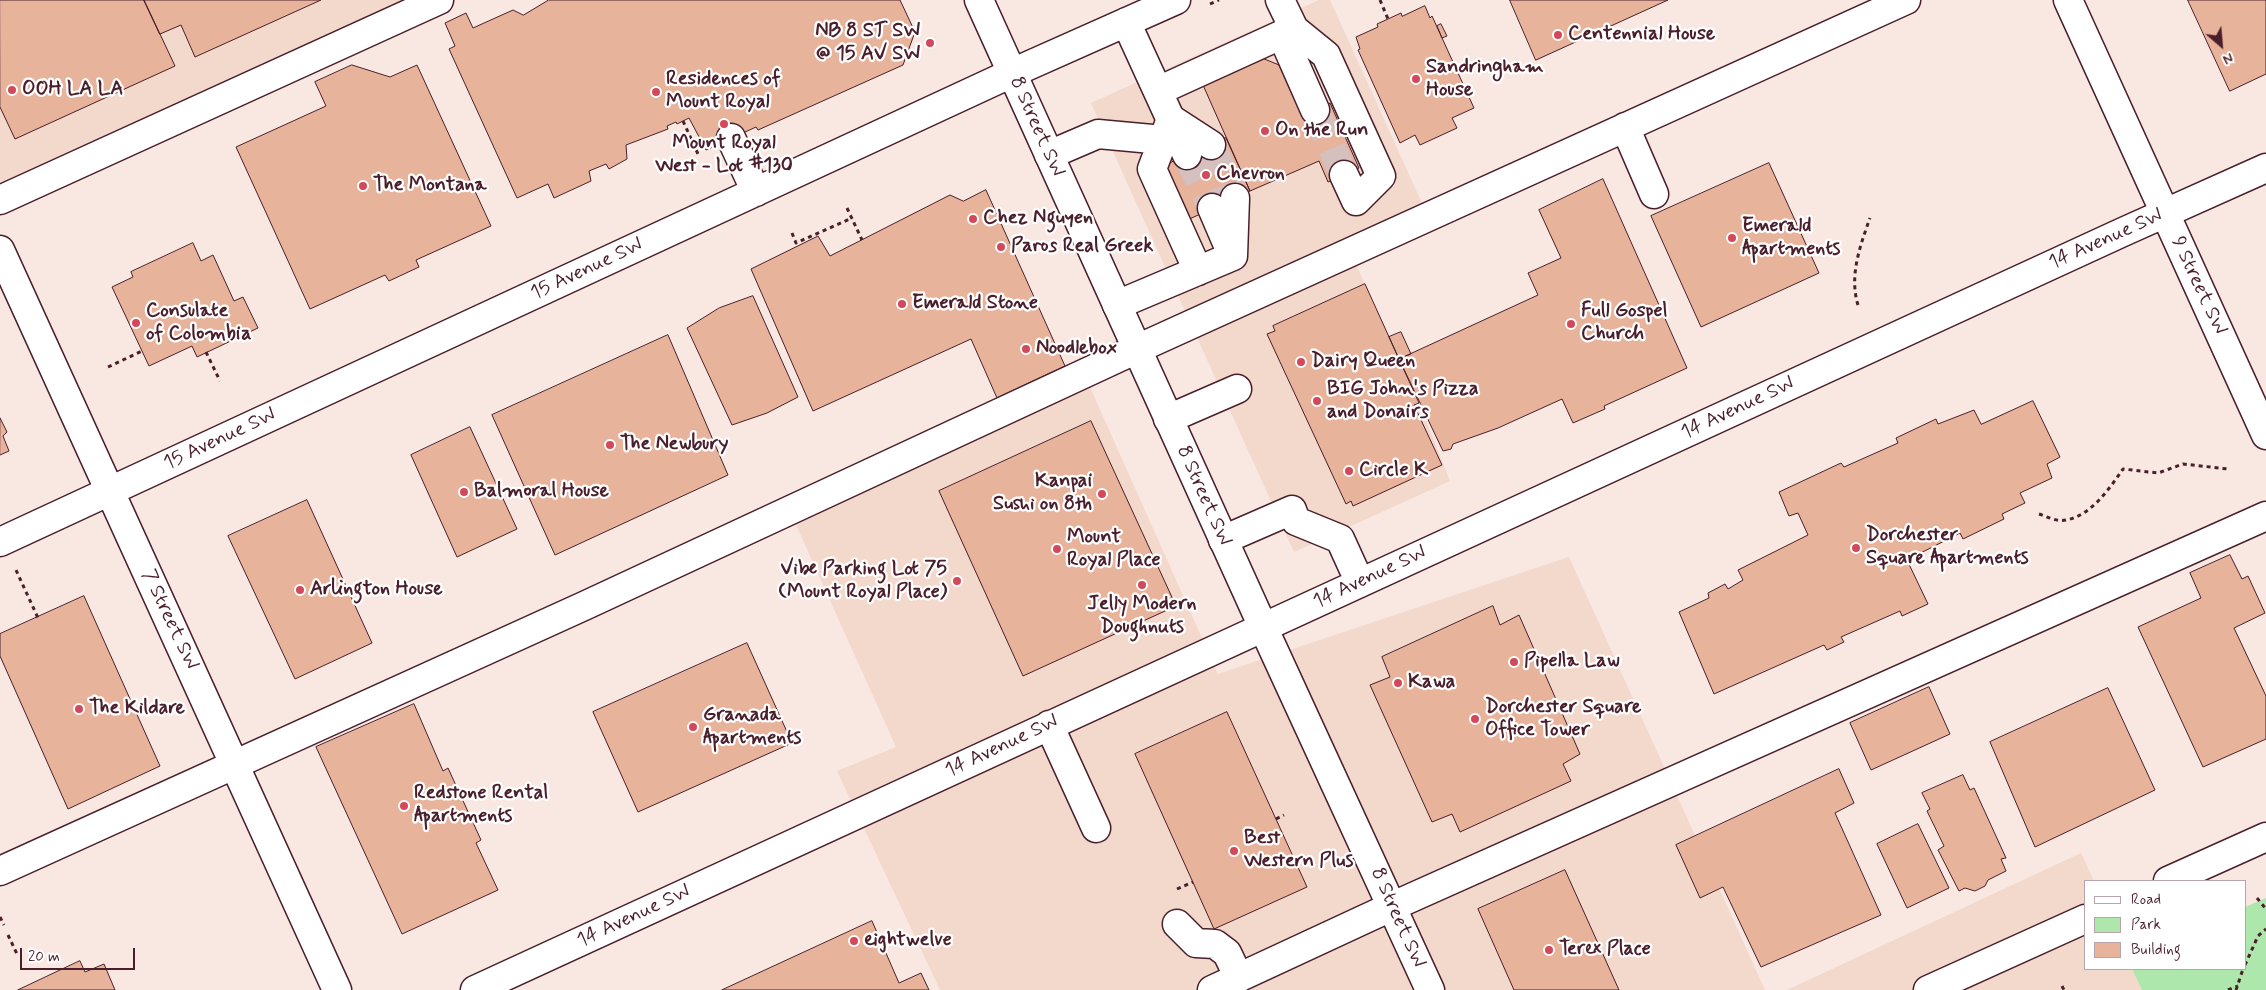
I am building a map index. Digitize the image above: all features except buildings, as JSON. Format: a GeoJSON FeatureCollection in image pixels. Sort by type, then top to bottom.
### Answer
{"type":"FeatureCollection","features":[{"type":"Feature","properties":{"kind":"street"},"geometry":{"type":"LineString","coordinates":[[0,200],[439,0]]}},
{"type":"Feature","properties":{"kind":"street","name":"8 Street SW"},"geometry":{"type":"LineString","coordinates":[[979,0],[1262,627],[1393,906],[1430,990]]}},
{"type":"Feature","properties":{"kind":"street","name":"15 Avenue SW"},"geometry":{"type":"LineString","coordinates":[[0,542],[1012,73],[1176,0]]}},
{"type":"Feature","properties":{"kind":"street"},"geometry":{"type":"LineString","coordinates":[[1280,0],[1288,32],[1315,110]]}},
{"type":"Feature","properties":{"kind":"street"},"geometry":{"type":"LineString","coordinates":[[0,870],[584,606],[1137,348],[1906,0]]}},
{"type":"Feature","properties":{"kind":"street","name":"9 Street SW"},"geometry":{"type":"LineString","coordinates":[[2068,0],[2266,435]]}},
{"type":"Feature","properties":{"kind":"street"},"geometry":{"type":"LineString","coordinates":[[1126,22],[1158,91],[1167,130],[1152,169],[1198,271]]}},
{"type":"Feature","properties":{"kind":"street"},"geometry":{"type":"LineString","coordinates":[[1158,91],[1288,32]]}},
{"type":"Feature","properties":{"kind":"street"},"geometry":{"type":"LineString","coordinates":[[1288,32],[1326,55],[1381,176],[1356,201],[1344,174]]}},
{"type":"Feature","properties":{"kind":"street"},"geometry":{"type":"LineString","coordinates":[[1625,127],[1654,194]]}},
{"type":"Feature","properties":{"kind":"street"},"geometry":{"type":"LineString","coordinates":[[1049,155],[1098,134],[1167,130],[1199,150]]}},
{"type":"Feature","properties":{"kind":"street"},"geometry":{"type":"LineString","coordinates":[[731,138],[756,192]]}},
{"type":"Feature","properties":{"kind":"street","name":"14 Avenue SW"},"geometry":{"type":"LineString","coordinates":[[474,990],[2266,168]]}},
{"type":"Feature","properties":{"kind":"street"},"geometry":{"type":"LineString","coordinates":[[1117,305],[1233,256],[1224,203]]}},
{"type":"Feature","properties":{"kind":"street","name":"7 Street SW"},"geometry":{"type":"LineString","coordinates":[[0,250],[338,990]]}},
{"type":"Feature","properties":{"kind":"street"},"geometry":{"type":"LineString","coordinates":[[1168,419],[1237,388]]}},
{"type":"Feature","properties":{"kind":"street"},"geometry":{"type":"LineString","coordinates":[[1223,540],[1292,510],[1296,521],[1340,539],[1360,583]]}},
{"type":"Feature","properties":{"kind":"street"},"geometry":{"type":"LineString","coordinates":[[1212,990],[1393,906],[2266,516]]}},
{"type":"Feature","properties":{"kind":"street"},"geometry":{"type":"LineString","coordinates":[[1049,725],[1096,828]]}},
{"type":"Feature","properties":{"kind":"street"},"geometry":{"type":"LineString","coordinates":[[2170,880],[2266,837]]}},
{"type":"Feature","properties":{"kind":"street"},"geometry":{"type":"LineString","coordinates":[[1928,990],[2084,919]]}},
{"type":"Feature","properties":{"kind":"street"},"geometry":{"type":"LineString","coordinates":[[1177,924],[1196,942],[1215,944],[1226,953],[1239,978]]}},
{"type":"Feature","properties":{"kind":"path"},"geometry":{"type":"LineString","coordinates":[[1380,0],[1388,19]]}},
{"type":"Feature","properties":{"kind":"path"},"geometry":{"type":"LineString","coordinates":[[683,122],[702,161]]}},
{"type":"Feature","properties":{"kind":"path"},"geometry":{"type":"LineString","coordinates":[[847,208],[862,240]]}},
{"type":"Feature","properties":{"kind":"path"},"geometry":{"type":"LineString","coordinates":[[792,234],[796,243],[852,218]]}},
{"type":"Feature","properties":{"kind":"path"},"geometry":{"type":"LineString","coordinates":[[1858,304],[1853,290],[1859,248],[1870,218]]}},
{"type":"Feature","properties":{"kind":"path"},"geometry":{"type":"LineString","coordinates":[[108,368],[142,351]]}},
{"type":"Feature","properties":{"kind":"path"},"geometry":{"type":"LineString","coordinates":[[206,352],[220,381]]}},
{"type":"Feature","properties":{"kind":"path"},"geometry":{"type":"LineString","coordinates":[[2039,514],[2053,520],[2066,520],[2092,508],[2107,493],[2123,469],[2158,473],[2183,464],[2228,469]]}},
{"type":"Feature","properties":{"kind":"path"},"geometry":{"type":"LineString","coordinates":[[14,567],[38,618]]}},
{"type":"Feature","properties":{"kind":"path"},"geometry":{"type":"LineString","coordinates":[[1276,819],[1284,815]]}},
{"type":"Feature","properties":{"kind":"path"},"geometry":{"type":"LineString","coordinates":[[2257,898],[2266,909]]}},
{"type":"Feature","properties":{"kind":"path"},"geometry":{"type":"LineString","coordinates":[[0,917],[4,925]]}},
{"type":"Feature","properties":{"kind":"path"},"geometry":{"type":"LineString","coordinates":[[2246,963],[2258,936],[2266,928]]}},
{"type":"Feature","properties":{"kind":"path"},"geometry":{"type":"LineString","coordinates":[[8,934],[17,954]]}},
{"type":"Feature","properties":{"kind":"path"},"geometry":{"type":"LineString","coordinates":[[2228,990],[2237,988],[2243,970]]}},
{"type":"Feature","properties":{"kind":"shaded area"},"geometry":{"type":"Polygon","coordinates":[[[0,0],[437,0],[0,199],[0,0]]]}},
{"type":"Feature","properties":{"kind":"shaded area"},"geometry":{"type":"Polygon","coordinates":[[[1319,0],[1330,0],[1426,212],[1348,247],[1419,403],[1450,481],[1294,552],[1091,103],[1319,0]]]}},
{"type":"Feature","properties":{"kind":"shaded area"},"geometry":{"type":"Polygon","coordinates":[[[1085,376],[1218,674],[1569,557],[1765,990],[940,990],[837,771],[896,747],[788,507],[1085,376]]]}},
{"type":"Feature","properties":{"kind":"shaded area"},"geometry":{"type":"Polygon","coordinates":[[[2081,853],[2094,880],[2084,880],[2084,970],[2132,970],[2142,990],[1787,990],[2081,853]]]}},
{"type":"Feature","properties":{"kind":"green space"},"geometry":{"type":"Polygon","coordinates":[[[2266,898],[2266,990],[2142,990],[2132,970],[2246,970],[2246,907],[2266,898]]]}},
{"type":"Feature","properties":{"kind":"tunnel"},"geometry":{"type":"LineString","coordinates":[[1315,110],[1344,175]]}},
{"type":"Feature","properties":{"kind":"tunnel"},"geometry":{"type":"LineString","coordinates":[[1211,145],[1235,198]]}},
{"type":"Feature","properties":{"kind":"tunnel"},"geometry":{"type":"LineString","coordinates":[[1187,155],[1212,208]]}},
{"type":"Feature","properties":{"kind":"place","name":"Centennial House"},"geometry":{"type":"Point","coordinates":[1558,35]}},
{"type":"Feature","properties":{"kind":"place","name":"NB 8 ST SW @ 15 AV SW"},"geometry":{"type":"Point","coordinates":[930,43]}},
{"type":"Feature","properties":{"kind":"place","name":"Sandringham House"},"geometry":{"type":"Point","coordinates":[1416,79]}},
{"type":"Feature","properties":{"kind":"place","name":"OOH LA LA"},"geometry":{"type":"Point","coordinates":[12,90]}},
{"type":"Feature","properties":{"kind":"place","name":"Residences of Mount Royal"},"geometry":{"type":"Point","coordinates":[656,92]}},
{"type":"Feature","properties":{"kind":"place","name":"Mount Royal West - Lot #130"},"geometry":{"type":"Point","coordinates":[724,124]}},
{"type":"Feature","properties":{"kind":"place","name":"On the Run"},"geometry":{"type":"Point","coordinates":[1265,131]}},
{"type":"Feature","properties":{"kind":"place","name":"Chevron"},"geometry":{"type":"Point","coordinates":[1206,175]}},
{"type":"Feature","properties":{"kind":"place","name":"The Montana"},"geometry":{"type":"Point","coordinates":[363,186]}},
{"type":"Feature","properties":{"kind":"place","name":"Chez Nguyen"},"geometry":{"type":"Point","coordinates":[973,219]}},
{"type":"Feature","properties":{"kind":"place","name":"Emerald Apartments"},"geometry":{"type":"Point","coordinates":[1732,238]}},
{"type":"Feature","properties":{"kind":"place","name":"Paros Real Greek"},"geometry":{"type":"Point","coordinates":[1001,247]}},
{"type":"Feature","properties":{"kind":"place","name":"Emerald Stone"},"geometry":{"type":"Point","coordinates":[902,304]}},
{"type":"Feature","properties":{"kind":"place","name":"Consulate of Colombia"},"geometry":{"type":"Point","coordinates":[136,323]}},
{"type":"Feature","properties":{"kind":"place","name":"Full Gospel Church"},"geometry":{"type":"Point","coordinates":[1571,324]}},
{"type":"Feature","properties":{"kind":"place","name":"Noodlebox"},"geometry":{"type":"Point","coordinates":[1026,349]}},
{"type":"Feature","properties":{"kind":"place","name":"Dairy Queen"},"geometry":{"type":"Point","coordinates":[1301,362]}},
{"type":"Feature","properties":{"kind":"place","name":"BIG John's Pizza and Donairs"},"geometry":{"type":"Point","coordinates":[1317,401]}},
{"type":"Feature","properties":{"kind":"place","name":"The Newbury"},"geometry":{"type":"Point","coordinates":[610,445]}},
{"type":"Feature","properties":{"kind":"place","name":"Circle K"},"geometry":{"type":"Point","coordinates":[1349,471]}},
{"type":"Feature","properties":{"kind":"place","name":"Balmoral House"},"geometry":{"type":"Point","coordinates":[464,492]}},
{"type":"Feature","properties":{"kind":"place","name":"Kanpai Sushi on 8th"},"geometry":{"type":"Point","coordinates":[1102,494]}},
{"type":"Feature","properties":{"kind":"place","name":"Dorchester Square Apartments"},"geometry":{"type":"Point","coordinates":[1856,548]}},
{"type":"Feature","properties":{"kind":"place","name":"Mount Royal Place"},"geometry":{"type":"Point","coordinates":[1057,549]}},
{"type":"Feature","properties":{"kind":"place","name":"Vibe Parking Lot 75 (Mount Royal Place)"},"geometry":{"type":"Point","coordinates":[957,581]}},
{"type":"Feature","properties":{"kind":"place","name":"Jelly Modern Doughnuts"},"geometry":{"type":"Point","coordinates":[1142,585]}},
{"type":"Feature","properties":{"kind":"place","name":"Arlington House"},"geometry":{"type":"Point","coordinates":[300,590]}},
{"type":"Feature","properties":{"kind":"place","name":"Pipella Law"},"geometry":{"type":"Point","coordinates":[1514,662]}},
{"type":"Feature","properties":{"kind":"place","name":"Kawa"},"geometry":{"type":"Point","coordinates":[1398,683]}},
{"type":"Feature","properties":{"kind":"place","name":"The Kildare"},"geometry":{"type":"Point","coordinates":[79,709]}},
{"type":"Feature","properties":{"kind":"place","name":"Dorchester Square Office Tower"},"geometry":{"type":"Point","coordinates":[1475,719]}},
{"type":"Feature","properties":{"kind":"place","name":"Granada Apartments"},"geometry":{"type":"Point","coordinates":[693,727]}},
{"type":"Feature","properties":{"kind":"place","name":"Redstone Rental Apartments"},"geometry":{"type":"Point","coordinates":[404,806]}},
{"type":"Feature","properties":{"kind":"place","name":"Best Western Plus"},"geometry":{"type":"Point","coordinates":[1234,851]}},
{"type":"Feature","properties":{"kind":"place","name":"eightwelve"},"geometry":{"type":"Point","coordinates":[854,941]}},
{"type":"Feature","properties":{"kind":"place","name":"Terex Place"},"geometry":{"type":"Point","coordinates":[1549,950]}}]}
